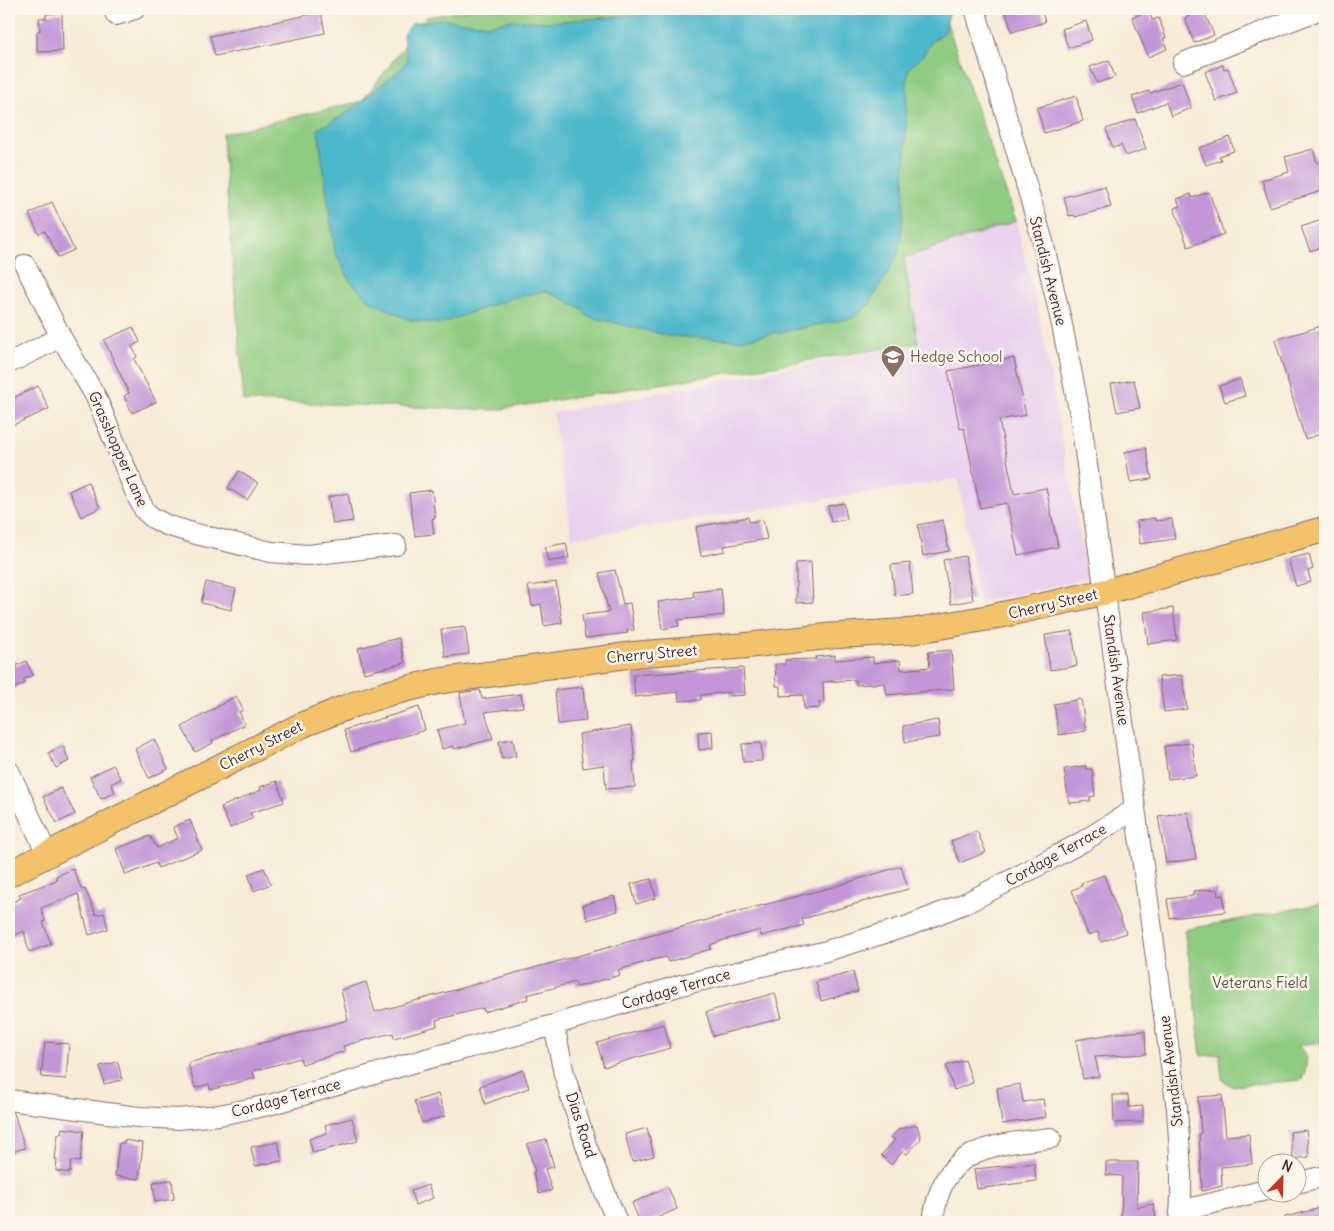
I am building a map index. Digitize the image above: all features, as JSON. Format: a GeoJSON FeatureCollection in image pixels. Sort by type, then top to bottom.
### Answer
{"type":"FeatureCollection","features":[{"type":"Feature","properties":{"kind":"main road","name":"Cherry Street"},"geometry":{"type":"LineString","coordinates":[[9,874],[302,725],[352,705],[390,693],[439,681],[638,654],[742,646],[831,636],[914,631],[992,617],[1105,592],[1325,529]]}},
{"type":"Feature","properties":{"kind":"street"},"geometry":{"type":"LineString","coordinates":[[116,15],[135,9]]}},
{"type":"Feature","properties":{"kind":"street","name":"Standish Avenue"},"geometry":{"type":"LineString","coordinates":[[975,9],[1043,242],[1080,415],[1177,1108],[1179,1216]]}},
{"type":"Feature","properties":{"kind":"street"},"geometry":{"type":"LineString","coordinates":[[1183,63],[1321,9]]}},
{"type":"Feature","properties":{"kind":"street","name":"Grasshopper Lane"},"geometry":{"type":"LineString","coordinates":[[25,265],[61,337],[96,397],[137,496],[145,511],[153,518],[196,534],[271,552],[308,555],[396,545]]}},
{"type":"Feature","properties":{"kind":"street"},"geometry":{"type":"LineString","coordinates":[[9,364],[61,337]]}},
{"type":"Feature","properties":{"kind":"street"},"geometry":{"type":"LineString","coordinates":[[9,771],[47,854]]}},
{"type":"Feature","properties":{"kind":"street","name":"Cordage Terrace"},"geometry":{"type":"LineString","coordinates":[[9,1100],[138,1117],[178,1119],[219,1115],[268,1105],[426,1059],[554,1025],[681,986],[823,952],[908,926],[968,902],[1034,868],[1082,842],[1135,809]]}},
{"type":"Feature","properties":{"kind":"street","name":"Dias Road"},"geometry":{"type":"LineString","coordinates":[[554,1025],[564,1074],[584,1139],[617,1222]]}},
{"type":"Feature","properties":{"kind":"street"},"geometry":{"type":"LineString","coordinates":[[933,1222],[935,1204],[940,1188],[953,1169],[969,1155],[990,1147],[1051,1138]]}},
{"type":"Feature","properties":{"kind":"street"},"geometry":{"type":"LineString","coordinates":[[1306,1181],[1325,1176]]}},
{"type":"Feature","properties":{"kind":"street"},"geometry":{"type":"LineString","coordinates":[[1179,1216],[1256,1193]]}},
{"type":"Feature","properties":{"kind":"shaded area","name":"Hedge School"},"geometry":{"type":"Polygon","coordinates":[[[1016,221],[1039,316],[1088,579],[979,602],[958,479],[572,538],[553,413],[918,343],[904,258],[1016,221]]]}},
{"type":"Feature","properties":{"kind":"green space"},"geometry":{"type":"Polygon","coordinates":[[[474,9],[942,9],[1016,221],[904,258],[918,343],[495,410],[244,401],[222,134],[362,101],[427,17],[474,9]]]}},
{"type":"Feature","properties":{"kind":"green space","name":"Veterans Field"},"geometry":{"type":"Polygon","coordinates":[[[1325,903],[1325,1077],[1321,1042],[1298,1045],[1304,1053],[1306,1061],[1302,1080],[1231,1086],[1222,1079],[1220,1057],[1222,1054],[1201,1056],[1194,989],[1184,930],[1325,903]]]}},
{"type":"Feature","properties":{"kind":"water"},"geometry":{"type":"Polygon","coordinates":[[[711,9],[950,9],[945,32],[932,41],[921,58],[908,69],[903,220],[898,254],[869,305],[853,318],[740,340],[669,336],[587,316],[581,308],[546,291],[512,298],[439,324],[410,320],[372,302],[350,281],[335,252],[318,129],[344,115],[402,68],[407,60],[403,34],[413,23],[440,19],[489,25],[511,20],[550,22],[711,9]]]}},
{"type":"Feature","properties":{"kind":"building"},"geometry":{"type":"Polygon","coordinates":[[[1016,9],[1041,9],[1045,22],[1012,32],[1006,12],[1016,9]]]}},
{"type":"Feature","properties":{"kind":"building"},"geometry":{"type":"Polygon","coordinates":[[[1203,10],[1214,35],[1194,43],[1185,18],[1203,10]]]}},
{"type":"Feature","properties":{"kind":"building"},"geometry":{"type":"Polygon","coordinates":[[[1149,11],[1152,20],[1159,18],[1166,38],[1163,38],[1167,49],[1148,57],[1132,17],[1149,11]]]}},
{"type":"Feature","properties":{"kind":"building"},"geometry":{"type":"Polygon","coordinates":[[[321,12],[325,33],[215,56],[210,36],[321,12]]]}},
{"type":"Feature","properties":{"kind":"building"},"geometry":{"type":"Polygon","coordinates":[[[62,13],[63,51],[37,52],[37,31],[40,31],[39,18],[46,18],[46,14],[62,13]]]}},
{"type":"Feature","properties":{"kind":"building"},"geometry":{"type":"Polygon","coordinates":[[[1086,21],[1092,40],[1068,48],[1062,29],[1086,21]]]}},
{"type":"Feature","properties":{"kind":"building"},"geometry":{"type":"Polygon","coordinates":[[[1109,60],[1115,77],[1097,83],[1090,67],[1109,60]]]}},
{"type":"Feature","properties":{"kind":"building"},"geometry":{"type":"Polygon","coordinates":[[[1223,65],[1224,69],[1228,68],[1237,93],[1216,101],[1205,72],[1223,65]]]}},
{"type":"Feature","properties":{"kind":"building"},"geometry":{"type":"Polygon","coordinates":[[[1182,82],[1191,108],[1171,116],[1166,102],[1138,113],[1132,97],[1182,82]]]}},
{"type":"Feature","properties":{"kind":"building"},"geometry":{"type":"Polygon","coordinates":[[[1076,96],[1083,121],[1044,133],[1037,108],[1076,96]]]}},
{"type":"Feature","properties":{"kind":"building"},"geometry":{"type":"Polygon","coordinates":[[[1135,119],[1146,149],[1126,156],[1121,145],[1113,148],[1106,129],[1135,119]]]}},
{"type":"Feature","properties":{"kind":"building"},"geometry":{"type":"Polygon","coordinates":[[[1230,137],[1234,151],[1219,156],[1221,160],[1206,165],[1199,148],[1230,137]]]}},
{"type":"Feature","properties":{"kind":"building"},"geometry":{"type":"Polygon","coordinates":[[[1313,149],[1317,163],[1325,160],[1325,190],[1270,207],[1262,180],[1289,172],[1285,157],[1313,149]]]}},
{"type":"Feature","properties":{"kind":"building"},"geometry":{"type":"Polygon","coordinates":[[[1105,186],[1111,207],[1075,217],[1074,215],[1069,216],[1064,197],[1105,186]]]}},
{"type":"Feature","properties":{"kind":"building"},"geometry":{"type":"Polygon","coordinates":[[[1209,192],[1224,234],[1188,247],[1174,208],[1180,206],[1177,199],[1191,194],[1192,198],[1209,192]]]}},
{"type":"Feature","properties":{"kind":"building"},"geometry":{"type":"Polygon","coordinates":[[[52,202],[74,250],[58,257],[45,231],[39,234],[29,214],[52,202]]]}},
{"type":"Feature","properties":{"kind":"building"},"geometry":{"type":"Polygon","coordinates":[[[1325,219],[1325,246],[1310,251],[1301,227],[1325,219]]]}},
{"type":"Feature","properties":{"kind":"building"},"geometry":{"type":"Polygon","coordinates":[[[1325,325],[1325,433],[1305,439],[1275,340],[1325,325]]]}},
{"type":"Feature","properties":{"kind":"building"},"geometry":{"type":"Polygon","coordinates":[[[133,327],[140,342],[132,346],[137,357],[134,359],[156,402],[132,413],[124,396],[129,393],[104,340],[133,327]]]}},
{"type":"Feature","properties":{"kind":"building"},"geometry":{"type":"Polygon","coordinates":[[[1014,358],[1026,415],[999,420],[1014,494],[1046,488],[1058,547],[1018,555],[1007,503],[980,508],[964,428],[960,429],[948,371],[1014,358]]]}},
{"type":"Feature","properties":{"kind":"building"},"geometry":{"type":"Polygon","coordinates":[[[1240,379],[1245,396],[1225,402],[1219,386],[1240,379]]]}},
{"type":"Feature","properties":{"kind":"building"},"geometry":{"type":"Polygon","coordinates":[[[1134,380],[1140,408],[1117,412],[1111,384],[1134,380]]]}},
{"type":"Feature","properties":{"kind":"building"},"geometry":{"type":"Polygon","coordinates":[[[38,386],[49,409],[13,425],[9,416],[9,400],[38,386]]]}},
{"type":"Feature","properties":{"kind":"building"},"geometry":{"type":"Polygon","coordinates":[[[1146,448],[1152,479],[1130,482],[1125,452],[1146,448]]]}},
{"type":"Feature","properties":{"kind":"building"},"geometry":{"type":"Polygon","coordinates":[[[239,471],[258,483],[247,500],[228,488],[239,471]]]}},
{"type":"Feature","properties":{"kind":"building"},"geometry":{"type":"Polygon","coordinates":[[[88,482],[100,508],[81,517],[69,491],[88,482]]]}},
{"type":"Feature","properties":{"kind":"building"},"geometry":{"type":"Polygon","coordinates":[[[432,490],[435,518],[432,519],[434,534],[415,536],[409,493],[432,490]]]}},
{"type":"Feature","properties":{"kind":"building"},"geometry":{"type":"Polygon","coordinates":[[[348,493],[353,521],[333,524],[328,497],[348,493]]]}},
{"type":"Feature","properties":{"kind":"building"},"geometry":{"type":"Polygon","coordinates":[[[844,503],[847,519],[831,522],[828,506],[844,503]]]}},
{"type":"Feature","properties":{"kind":"building"},"geometry":{"type":"Polygon","coordinates":[[[748,517],[749,522],[763,520],[767,539],[724,546],[725,551],[701,556],[696,527],[748,517]]]}},
{"type":"Feature","properties":{"kind":"building"},"geometry":{"type":"Polygon","coordinates":[[[1155,518],[1155,521],[1172,519],[1175,539],[1140,544],[1137,521],[1155,518]]]}},
{"type":"Feature","properties":{"kind":"building"},"geometry":{"type":"Polygon","coordinates":[[[943,520],[949,551],[923,556],[918,525],[943,520]]]}},
{"type":"Feature","properties":{"kind":"building"},"geometry":{"type":"Polygon","coordinates":[[[566,543],[569,558],[548,562],[545,547],[566,543]]]}},
{"type":"Feature","properties":{"kind":"building"},"geometry":{"type":"Polygon","coordinates":[[[1309,554],[1313,569],[1308,571],[1311,582],[1296,586],[1288,559],[1309,554]]]}},
{"type":"Feature","properties":{"kind":"building"},"geometry":{"type":"Polygon","coordinates":[[[965,556],[973,600],[951,604],[943,560],[965,556]]]}},
{"type":"Feature","properties":{"kind":"building"},"geometry":{"type":"Polygon","coordinates":[[[811,562],[813,602],[796,603],[796,563],[811,562]]]}},
{"type":"Feature","properties":{"kind":"building"},"geometry":{"type":"Polygon","coordinates":[[[910,563],[913,594],[895,596],[891,565],[910,563]]]}},
{"type":"Feature","properties":{"kind":"building"},"geometry":{"type":"Polygon","coordinates":[[[615,570],[623,604],[630,603],[634,630],[627,630],[628,633],[585,638],[582,615],[609,612],[599,573],[615,570]]]}},
{"type":"Feature","properties":{"kind":"building"},"geometry":{"type":"Polygon","coordinates":[[[206,582],[236,589],[231,610],[201,603],[206,582]]]}},
{"type":"Feature","properties":{"kind":"building"},"geometry":{"type":"Polygon","coordinates":[[[556,582],[562,623],[544,626],[541,604],[532,606],[528,586],[556,582]]]}},
{"type":"Feature","properties":{"kind":"building"},"geometry":{"type":"Polygon","coordinates":[[[721,589],[724,615],[678,620],[679,626],[662,629],[658,602],[694,597],[693,592],[721,589]]]}},
{"type":"Feature","properties":{"kind":"building"},"geometry":{"type":"Polygon","coordinates":[[[1173,608],[1177,640],[1148,644],[1144,612],[1173,608]]]}},
{"type":"Feature","properties":{"kind":"building"},"geometry":{"type":"Polygon","coordinates":[[[465,627],[469,654],[445,657],[441,630],[465,627]]]}},
{"type":"Feature","properties":{"kind":"building"},"geometry":{"type":"Polygon","coordinates":[[[1072,631],[1077,666],[1050,670],[1045,635],[1072,631]]]}},
{"type":"Feature","properties":{"kind":"building"},"geometry":{"type":"Polygon","coordinates":[[[399,638],[405,663],[364,673],[358,648],[399,638]]]}},
{"type":"Feature","properties":{"kind":"building"},"geometry":{"type":"Polygon","coordinates":[[[9,650],[16,666],[26,661],[33,675],[23,680],[25,683],[9,691],[9,650]]]}},
{"type":"Feature","properties":{"kind":"building"},"geometry":{"type":"Polygon","coordinates":[[[951,650],[954,689],[887,695],[885,683],[856,685],[856,680],[823,682],[824,702],[819,702],[820,708],[804,709],[803,695],[780,696],[780,686],[776,686],[775,664],[785,664],[785,660],[816,659],[815,657],[835,655],[835,660],[873,657],[873,663],[900,660],[901,670],[930,667],[928,652],[951,650]]]}},
{"type":"Feature","properties":{"kind":"building"},"geometry":{"type":"Polygon","coordinates":[[[743,668],[745,695],[730,696],[730,692],[701,695],[701,700],[679,701],[678,692],[635,697],[633,675],[743,668]]]}},
{"type":"Feature","properties":{"kind":"building"},"geometry":{"type":"Polygon","coordinates":[[[1182,675],[1187,709],[1164,712],[1159,677],[1182,675]]]}},
{"type":"Feature","properties":{"kind":"building"},"geometry":{"type":"Polygon","coordinates":[[[583,687],[586,721],[558,724],[555,690],[583,687]]]}},
{"type":"Feature","properties":{"kind":"building"},"geometry":{"type":"Polygon","coordinates":[[[480,690],[482,699],[521,694],[523,707],[485,712],[493,739],[454,749],[454,746],[442,749],[437,730],[465,723],[460,693],[480,690]]]}},
{"type":"Feature","properties":{"kind":"building"},"geometry":{"type":"Polygon","coordinates":[[[236,696],[243,710],[239,712],[245,724],[195,752],[182,727],[236,696]]]}},
{"type":"Feature","properties":{"kind":"building"},"geometry":{"type":"Polygon","coordinates":[[[1081,699],[1086,731],[1059,735],[1054,704],[1081,699]]]}},
{"type":"Feature","properties":{"kind":"building"},"geometry":{"type":"Polygon","coordinates":[[[419,707],[425,730],[351,752],[344,730],[419,707]]]}},
{"type":"Feature","properties":{"kind":"building"},"geometry":{"type":"Polygon","coordinates":[[[938,720],[940,737],[905,742],[903,726],[938,720]]]}},
{"type":"Feature","properties":{"kind":"building"},"geometry":{"type":"Polygon","coordinates":[[[631,726],[635,761],[633,761],[635,787],[606,789],[604,765],[583,768],[579,734],[631,726]]]}},
{"type":"Feature","properties":{"kind":"building"},"geometry":{"type":"Polygon","coordinates":[[[712,731],[713,748],[699,750],[698,732],[712,731]]]}},
{"type":"Feature","properties":{"kind":"building"},"geometry":{"type":"Polygon","coordinates":[[[154,739],[168,769],[149,778],[135,749],[154,739]]]}},
{"type":"Feature","properties":{"kind":"building"},"geometry":{"type":"Polygon","coordinates":[[[513,739],[516,756],[502,759],[499,741],[513,739]]]}},
{"type":"Feature","properties":{"kind":"building"},"geometry":{"type":"Polygon","coordinates":[[[761,743],[762,761],[743,762],[742,744],[761,743]]]}},
{"type":"Feature","properties":{"kind":"building"},"geometry":{"type":"Polygon","coordinates":[[[1192,743],[1196,776],[1168,779],[1164,746],[1192,743]]]}},
{"type":"Feature","properties":{"kind":"building"},"geometry":{"type":"Polygon","coordinates":[[[63,746],[69,761],[56,768],[48,753],[63,746]]]}},
{"type":"Feature","properties":{"kind":"building"},"geometry":{"type":"Polygon","coordinates":[[[113,765],[121,779],[111,784],[115,792],[101,799],[90,777],[113,765]]]}},
{"type":"Feature","properties":{"kind":"building"},"geometry":{"type":"Polygon","coordinates":[[[1086,766],[1086,769],[1092,769],[1095,796],[1090,797],[1090,801],[1069,803],[1064,769],[1086,766]]]}},
{"type":"Feature","properties":{"kind":"building"},"geometry":{"type":"Polygon","coordinates":[[[277,781],[284,802],[250,813],[253,818],[230,828],[221,807],[261,790],[260,787],[277,781]]]}},
{"type":"Feature","properties":{"kind":"building"},"geometry":{"type":"Polygon","coordinates":[[[61,788],[75,814],[57,823],[43,797],[61,788]]]}},
{"type":"Feature","properties":{"kind":"building"},"geometry":{"type":"Polygon","coordinates":[[[1188,812],[1196,859],[1166,863],[1158,816],[1188,812]]]}},
{"type":"Feature","properties":{"kind":"building"},"geometry":{"type":"Polygon","coordinates":[[[190,820],[202,850],[158,868],[156,863],[126,875],[116,849],[150,836],[157,848],[178,838],[173,827],[190,820]]]}},
{"type":"Feature","properties":{"kind":"building"},"geometry":{"type":"Polygon","coordinates":[[[977,831],[986,852],[960,863],[951,841],[977,831]]]}},
{"type":"Feature","properties":{"kind":"building"},"geometry":{"type":"Polygon","coordinates":[[[901,866],[908,889],[802,919],[804,925],[761,936],[760,930],[724,940],[710,945],[711,949],[668,962],[666,957],[656,959],[618,970],[620,975],[577,987],[575,982],[527,995],[528,999],[484,1012],[483,1008],[436,1020],[437,1026],[394,1038],[393,1033],[343,1046],[345,1051],[302,1064],[300,1058],[253,1071],[255,1078],[210,1090],[209,1084],[195,1088],[188,1063],[348,1020],[341,990],[366,982],[375,1012],[833,887],[901,866]]]}},
{"type":"Feature","properties":{"kind":"building"},"geometry":{"type":"Polygon","coordinates":[[[264,868],[271,884],[254,891],[248,874],[264,868]]]}},
{"type":"Feature","properties":{"kind":"building"},"geometry":{"type":"Polygon","coordinates":[[[73,869],[82,890],[85,889],[96,915],[104,913],[108,929],[89,935],[78,894],[41,908],[45,921],[43,922],[51,944],[29,952],[24,931],[9,938],[9,904],[21,898],[19,894],[57,880],[56,876],[73,869]]]}},
{"type":"Feature","properties":{"kind":"building"},"geometry":{"type":"Polygon","coordinates":[[[1104,875],[1126,933],[1101,942],[1098,932],[1088,935],[1072,890],[1082,886],[1081,883],[1104,875]]]}},
{"type":"Feature","properties":{"kind":"building"},"geometry":{"type":"Polygon","coordinates":[[[651,879],[656,898],[636,904],[631,884],[651,879]]]}},
{"type":"Feature","properties":{"kind":"building"},"geometry":{"type":"Polygon","coordinates":[[[1217,889],[1218,896],[1223,895],[1225,912],[1170,918],[1167,899],[1193,896],[1193,891],[1217,889]]]}},
{"type":"Feature","properties":{"kind":"building"},"geometry":{"type":"Polygon","coordinates":[[[614,896],[618,911],[587,920],[583,905],[614,896]]]}},
{"type":"Feature","properties":{"kind":"building"},"geometry":{"type":"Polygon","coordinates":[[[853,972],[858,991],[821,1001],[816,982],[853,972]]]}},
{"type":"Feature","properties":{"kind":"building"},"geometry":{"type":"Polygon","coordinates":[[[775,993],[782,1018],[713,1036],[706,1012],[775,993]]]}},
{"type":"Feature","properties":{"kind":"building"},"geometry":{"type":"Polygon","coordinates":[[[664,1024],[670,1048],[604,1067],[597,1043],[664,1024]]]}},
{"type":"Feature","properties":{"kind":"building"},"geometry":{"type":"Polygon","coordinates":[[[1145,1031],[1146,1054],[1095,1057],[1099,1076],[1083,1079],[1076,1040],[1117,1033],[1145,1031]]]}},
{"type":"Feature","properties":{"kind":"building"},"geometry":{"type":"Polygon","coordinates":[[[45,1042],[69,1044],[66,1079],[41,1077],[45,1042]]]}},
{"type":"Feature","properties":{"kind":"building"},"geometry":{"type":"Polygon","coordinates":[[[965,1060],[973,1083],[954,1090],[946,1066],[965,1060]]]}},
{"type":"Feature","properties":{"kind":"building"},"geometry":{"type":"Polygon","coordinates":[[[118,1062],[122,1080],[104,1084],[100,1066],[118,1062]]]}},
{"type":"Feature","properties":{"kind":"building"},"geometry":{"type":"Polygon","coordinates":[[[523,1070],[529,1088],[485,1104],[480,1086],[523,1070]]]}},
{"type":"Feature","properties":{"kind":"building"},"geometry":{"type":"Polygon","coordinates":[[[1020,1084],[1023,1102],[1043,1099],[1046,1117],[1002,1124],[997,1088],[1020,1084]]]}},
{"type":"Feature","properties":{"kind":"building"},"geometry":{"type":"Polygon","coordinates":[[[438,1094],[445,1116],[422,1123],[414,1101],[438,1094]]]}},
{"type":"Feature","properties":{"kind":"building"},"geometry":{"type":"Polygon","coordinates":[[[1113,1095],[1128,1095],[1129,1107],[1143,1106],[1143,1122],[1114,1123],[1113,1095]]]}},
{"type":"Feature","properties":{"kind":"building"},"geometry":{"type":"Polygon","coordinates":[[[1222,1095],[1226,1136],[1249,1134],[1252,1164],[1221,1167],[1222,1186],[1202,1191],[1198,1097],[1222,1095]]]}},
{"type":"Feature","properties":{"kind":"building"},"geometry":{"type":"Polygon","coordinates":[[[9,1112],[14,1113],[25,1148],[9,1153],[9,1112]]]}},
{"type":"Feature","properties":{"kind":"building"},"geometry":{"type":"Polygon","coordinates":[[[352,1118],[358,1141],[313,1153],[309,1139],[327,1133],[325,1125],[352,1118]]]}},
{"type":"Feature","properties":{"kind":"building"},"geometry":{"type":"Polygon","coordinates":[[[917,1125],[921,1139],[907,1154],[903,1151],[891,1165],[881,1155],[895,1140],[891,1137],[899,1129],[917,1125]]]}},
{"type":"Feature","properties":{"kind":"building"},"geometry":{"type":"Polygon","coordinates":[[[62,1128],[84,1131],[80,1162],[71,1161],[70,1173],[56,1171],[57,1159],[55,1159],[58,1134],[61,1134],[62,1128]]]}},
{"type":"Feature","properties":{"kind":"building"},"geometry":{"type":"Polygon","coordinates":[[[647,1128],[654,1156],[632,1162],[625,1134],[647,1128]]]}},
{"type":"Feature","properties":{"kind":"building"},"geometry":{"type":"Polygon","coordinates":[[[1306,1130],[1309,1157],[1306,1157],[1306,1154],[1292,1154],[1290,1132],[1306,1130]]]}},
{"type":"Feature","properties":{"kind":"building"},"geometry":{"type":"Polygon","coordinates":[[[546,1139],[554,1167],[545,1169],[552,1190],[539,1194],[527,1144],[546,1139]]]}},
{"type":"Feature","properties":{"kind":"building"},"geometry":{"type":"Polygon","coordinates":[[[124,1140],[143,1143],[139,1179],[115,1176],[119,1143],[124,1143],[124,1140]]]}},
{"type":"Feature","properties":{"kind":"building"},"geometry":{"type":"Polygon","coordinates":[[[278,1142],[282,1161],[255,1166],[251,1147],[278,1142]]]}},
{"type":"Feature","properties":{"kind":"building"},"geometry":{"type":"Polygon","coordinates":[[[1106,1162],[1138,1162],[1137,1207],[1153,1204],[1157,1222],[1121,1222],[1122,1176],[1106,1175],[1106,1162]]]}},
{"type":"Feature","properties":{"kind":"building"},"geometry":{"type":"Polygon","coordinates":[[[1034,1163],[1036,1181],[977,1189],[974,1169],[1034,1163]]]}},
{"type":"Feature","properties":{"kind":"building"},"geometry":{"type":"Polygon","coordinates":[[[172,1180],[174,1199],[155,1202],[153,1182],[172,1180]]]}},
{"type":"Feature","properties":{"kind":"building"},"geometry":{"type":"Polygon","coordinates":[[[428,1185],[433,1198],[415,1205],[411,1191],[428,1185]]]}},
{"type":"Feature","properties":{"kind":"building"},"geometry":{"type":"Polygon","coordinates":[[[668,1187],[677,1209],[648,1222],[640,1222],[632,1203],[668,1187]]]}},
{"type":"Feature","properties":{"kind":"building"},"geometry":{"type":"Polygon","coordinates":[[[1325,1207],[1325,1222],[1285,1222],[1285,1217],[1325,1207]]]}},
{"type":"Feature","properties":{"kind":"place","name":"Hedge School"},"geometry":{"type":"Point","coordinates":[893,378]}}]}
